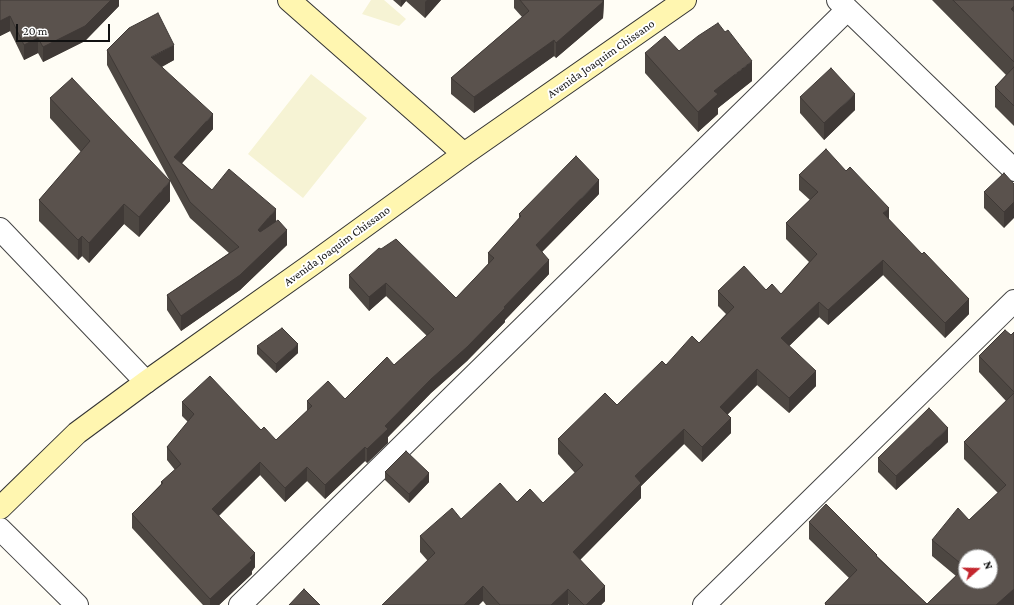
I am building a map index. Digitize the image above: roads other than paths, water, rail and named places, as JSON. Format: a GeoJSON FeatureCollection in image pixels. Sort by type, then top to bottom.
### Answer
{"type":"FeatureCollection","features":[{"type":"Feature","properties":{"kind":"street"},"geometry":{"type":"LineString","coordinates":[[289,0],[464,154]]}},
{"type":"Feature","properties":{"kind":"street","name":"Avenida Joaquim Chissano"},"geometry":{"type":"LineString","coordinates":[[0,508],[77,433],[146,382],[311,266],[464,154],[686,0]]}},
{"type":"Feature","properties":{"kind":"street"},"geometry":{"type":"LineString","coordinates":[[240,605],[843,5],[1014,170]]}},
{"type":"Feature","properties":{"kind":"street"},"geometry":{"type":"LineString","coordinates":[[0,229],[146,382]]}},
{"type":"Feature","properties":{"kind":"street"},"geometry":{"type":"LineString","coordinates":[[704,605],[1014,301]]}},
{"type":"Feature","properties":{"kind":"street"},"geometry":{"type":"LineString","coordinates":[[0,529],[77,605]]}}]}
